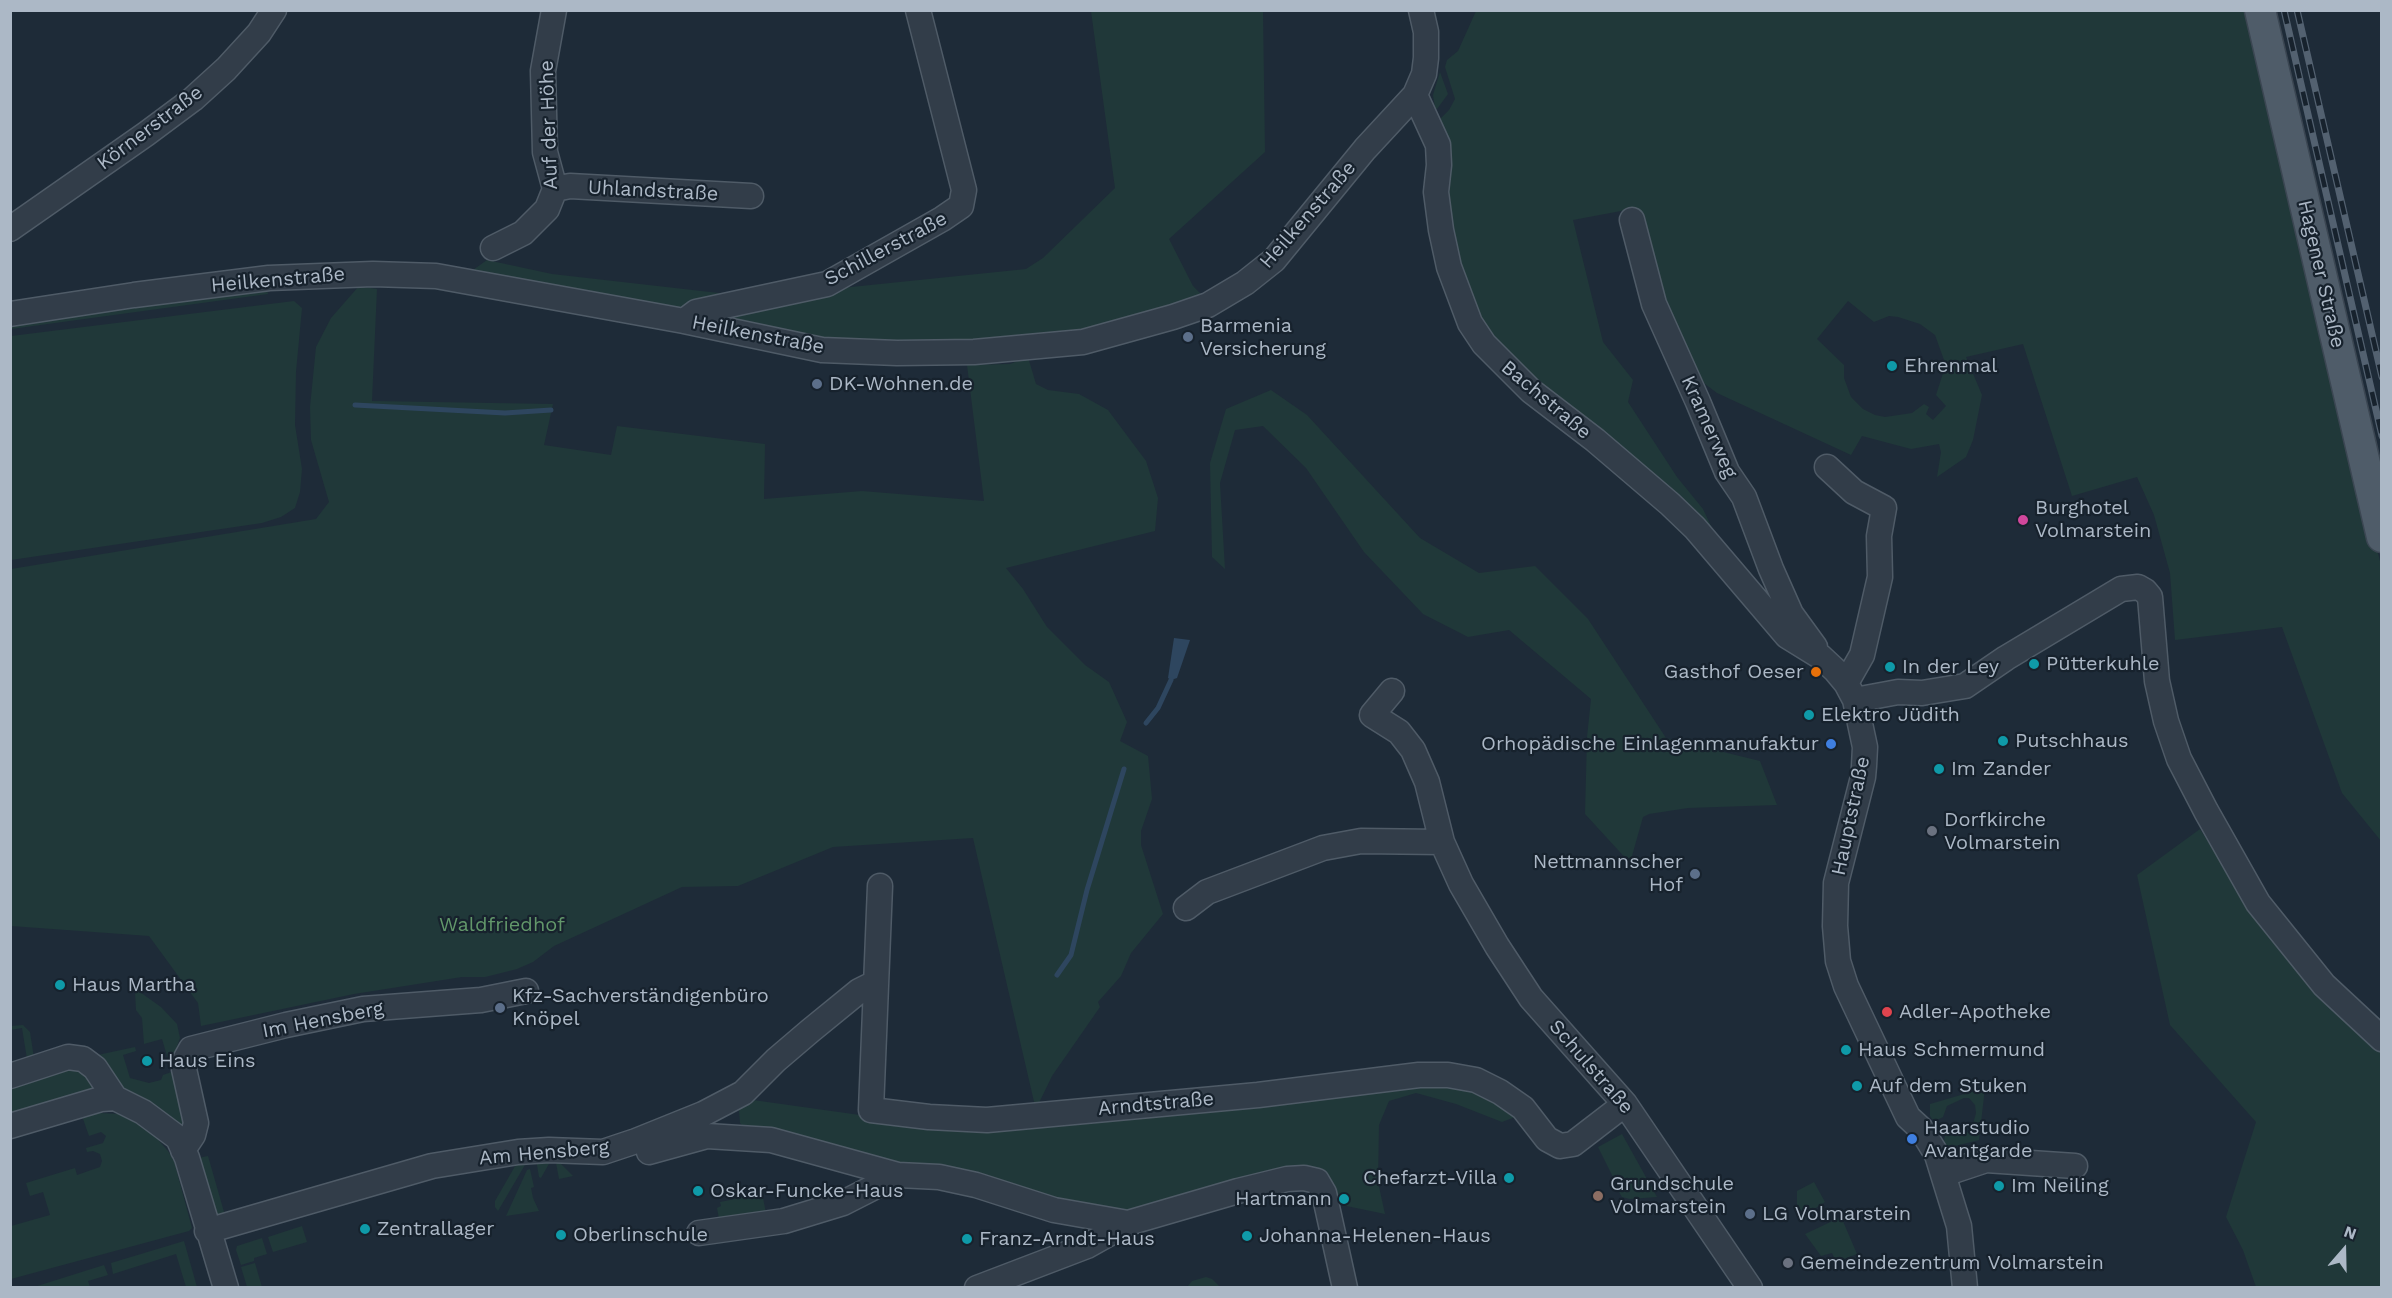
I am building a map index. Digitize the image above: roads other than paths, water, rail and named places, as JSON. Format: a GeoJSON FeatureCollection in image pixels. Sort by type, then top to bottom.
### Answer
{"type":"FeatureCollection","features":[{"type":"Feature","properties":{"kind":"main road","name":"Hagener Straße"},"geometry":{"type":"LineString","coordinates":[[2260,10],[2382,537]]}},
{"type":"Feature","properties":{"kind":"street","name":"Körnerstraße"},"geometry":{"type":"LineString","coordinates":[[10,229],[193,99],[226,69],[259,33],[274,10]]}},
{"type":"Feature","properties":{"kind":"street","name":"Auf der Höhe"},"geometry":{"type":"LineString","coordinates":[[493,248],[523,233],[547,209],[555,189],[545,152],[543,71],[554,10]]}},
{"type":"Feature","properties":{"kind":"street","name":"Schillerstraße"},"geometry":{"type":"LineString","coordinates":[[684,321],[696,312],[827,284],[961,206],[964,190],[918,10]]}},
{"type":"Feature","properties":{"kind":"street"},"geometry":{"type":"LineString","coordinates":[[1415,95],[1424,74],[1426,58],[1426,32],[1421,10]]}},
{"type":"Feature","properties":{"kind":"street","name":"Heilkenstraße"},"geometry":{"type":"LineString","coordinates":[[10,314],[269,278],[373,274],[436,276],[684,321],[822,350],[897,353],[974,352],[1083,342],[1208,305],[1245,283],[1274,260],[1365,149],[1415,95]]}},
{"type":"Feature","properties":{"kind":"street","name":"Bachstraße"},"geometry":{"type":"LineString","coordinates":[[1415,95],[1438,145],[1439,165],[1436,192],[1449,267],[1470,323],[1484,344],[1531,391],[1595,440],[1670,504],[1695,528],[1787,636],[1821,657],[1850,692]]}},
{"type":"Feature","properties":{"kind":"street","name":"Uhlandstraße"},"geometry":{"type":"LineString","coordinates":[[555,189],[570,186],[751,196]]}},
{"type":"Feature","properties":{"kind":"street","name":"Kramerweg"},"geometry":{"type":"LineString","coordinates":[[1632,220],[1654,304],[1727,472],[1744,497],[1791,614],[1821,657]]}},
{"type":"Feature","properties":{"kind":"street"},"geometry":{"type":"LineString","coordinates":[[1827,467],[1854,492],[1884,508],[1879,536],[1880,577],[1862,655],[1850,692],[1922,693],[1965,686],[2006,658],[2121,588],[2138,587],[2145,591],[2150,597],[2157,681],[2166,721],[2179,759],[2206,811],[2258,903],[2324,985],[2382,1039]]}},
{"type":"Feature","properties":{"kind":"street","name":"Schulstraße"},"geometry":{"type":"LineString","coordinates":[[1392,691],[1372,715],[1399,732],[1413,750],[1427,782],[1442,842],[1461,884],[1497,946],[1531,998],[1625,1104],[1750,1287]]}},
{"type":"Feature","properties":{"kind":"street","name":"Hauptstraße"},"geometry":{"type":"LineString","coordinates":[[1850,692],[1865,747],[1863,777],[1836,883],[1835,926],[1838,961],[1855,1007],[1908,1117],[1921,1129],[1937,1155],[1959,1226],[1965,1287]]}},
{"type":"Feature","properties":{"kind":"street"},"geometry":{"type":"LineString","coordinates":[[1186,908],[1207,892],[1323,849],[1360,841],[1442,842]]}},
{"type":"Feature","properties":{"kind":"street","name":"Arndtstraße"},"geometry":{"type":"LineString","coordinates":[[880,886],[871,1110],[929,1117],[987,1120],[1258,1095],[1419,1075],[1448,1075],[1476,1080],[1500,1092],[1523,1108],[1547,1139],[1560,1146],[1573,1144],[1625,1104]]}},
{"type":"Feature","properties":{"kind":"street","name":"Am Hensberg"},"geometry":{"type":"LineString","coordinates":[[207,1231],[432,1166],[518,1152],[603,1152],[624,1145],[703,1114],[737,1096],[850,998],[875,983]]}},
{"type":"Feature","properties":{"kind":"street","name":"Im Hensberg"},"geometry":{"type":"LineString","coordinates":[[183,1150],[194,1135],[196,1123],[184,1069],[191,1049],[286,1025],[363,1009],[481,1000],[526,991]]}},
{"type":"Feature","properties":{"kind":"street"},"geometry":{"type":"LineString","coordinates":[[10,1076],[68,1056],[83,1059],[95,1068],[115,1098],[143,1112],[178,1138],[187,1158],[207,1231],[226,1287]]}},
{"type":"Feature","properties":{"kind":"street"},"geometry":{"type":"LineString","coordinates":[[10,1126],[101,1099],[115,1098]]}},
{"type":"Feature","properties":{"kind":"street"},"geometry":{"type":"LineString","coordinates":[[568,1151],[598,1160],[642,1154],[674,1143],[707,1136],[771,1140],[898,1175],[939,1178],[976,1185],[1054,1210],[1128,1223]]}},
{"type":"Feature","properties":{"kind":"street"},"geometry":{"type":"LineString","coordinates":[[1944,1174],[1986,1160],[2075,1166]]}},
{"type":"Feature","properties":{"kind":"street"},"geometry":{"type":"LineString","coordinates":[[699,1233],[784,1221],[843,1203],[898,1175]]}},
{"type":"Feature","properties":{"kind":"street"},"geometry":{"type":"LineString","coordinates":[[977,1287],[1087,1246],[1128,1223],[1287,1179],[1304,1178],[1317,1181],[1324,1193],[1345,1287]]}},
{"type":"Feature","properties":{"kind":"water"},"geometry":{"type":"Polygon","coordinates":[[[1174,638],[1190,640],[1177,678],[1171,680],[1168,678],[1174,638]]]}},
{"type":"Feature","properties":{"kind":"waterway"},"geometry":{"type":"LineString","coordinates":[[355,405],[505,413],[551,410]]}},
{"type":"Feature","properties":{"kind":"waterway"},"geometry":{"type":"LineString","coordinates":[[1146,723],[1158,708],[1171,680]]}},
{"type":"Feature","properties":{"kind":"waterway"},"geometry":{"type":"LineString","coordinates":[[1057,975],[1071,955],[1087,890],[1124,769]]}},
{"type":"Feature","properties":{"kind":"railway"},"geometry":{"type":"LineString","coordinates":[[2284,10],[2382,436]]}},
{"type":"Feature","properties":{"kind":"railway"},"geometry":{"type":"LineString","coordinates":[[2297,10],[2382,377]]}},
{"type":"Feature","properties":{"kind":"place","name":"Barmenia Versicherung"},"geometry":{"type":"Point","coordinates":[1188,337]}},
{"type":"Feature","properties":{"kind":"place","name":"Ehrenmal"},"geometry":{"type":"Point","coordinates":[1892,366]}},
{"type":"Feature","properties":{"kind":"place","name":"DK-Wohnen.de"},"geometry":{"type":"Point","coordinates":[817,384]}},
{"type":"Feature","properties":{"kind":"place","name":"Burghotel Volmarstein"},"geometry":{"type":"Point","coordinates":[2023,520]}},
{"type":"Feature","properties":{"kind":"place","name":"Pütterkuhle"},"geometry":{"type":"Point","coordinates":[2034,664]}},
{"type":"Feature","properties":{"kind":"place","name":"In der Ley"},"geometry":{"type":"Point","coordinates":[1890,667]}},
{"type":"Feature","properties":{"kind":"place","name":"Gasthof Oeser"},"geometry":{"type":"Point","coordinates":[1816,672]}},
{"type":"Feature","properties":{"kind":"place","name":"Elektro Jüdith"},"geometry":{"type":"Point","coordinates":[1809,715]}},
{"type":"Feature","properties":{"kind":"place","name":"Putschhaus"},"geometry":{"type":"Point","coordinates":[2003,741]}},
{"type":"Feature","properties":{"kind":"place","name":"Orhopädische Einlagenmanufaktur"},"geometry":{"type":"Point","coordinates":[1831,744]}},
{"type":"Feature","properties":{"kind":"place","name":"Im Zander"},"geometry":{"type":"Point","coordinates":[1939,769]}},
{"type":"Feature","properties":{"kind":"place","name":"Dorfkirche Volmarstein"},"geometry":{"type":"Point","coordinates":[1932,831]}},
{"type":"Feature","properties":{"kind":"place","name":"Nettmannscher Hof"},"geometry":{"type":"Point","coordinates":[1695,874]}},
{"type":"Feature","properties":{"kind":"place","name":"Haus Martha"},"geometry":{"type":"Point","coordinates":[60,985]}},
{"type":"Feature","properties":{"kind":"place","name":"Kfz-Sachverständigenbüro Knöpel"},"geometry":{"type":"Point","coordinates":[500,1008]}},
{"type":"Feature","properties":{"kind":"place","name":"Adler-Apotheke"},"geometry":{"type":"Point","coordinates":[1887,1012]}},
{"type":"Feature","properties":{"kind":"place","name":"Haus Schmermund"},"geometry":{"type":"Point","coordinates":[1846,1050]}},
{"type":"Feature","properties":{"kind":"place","name":"Haus Eins"},"geometry":{"type":"Point","coordinates":[147,1061]}},
{"type":"Feature","properties":{"kind":"place","name":"Auf dem Stuken"},"geometry":{"type":"Point","coordinates":[1857,1086]}},
{"type":"Feature","properties":{"kind":"place","name":"Haarstudio Avantgarde"},"geometry":{"type":"Point","coordinates":[1912,1139]}},
{"type":"Feature","properties":{"kind":"place","name":"Chefarzt-Villa"},"geometry":{"type":"Point","coordinates":[1509,1178]}},
{"type":"Feature","properties":{"kind":"place","name":"Im Neiling"},"geometry":{"type":"Point","coordinates":[1999,1186]}},
{"type":"Feature","properties":{"kind":"place","name":"Oskar-Funcke-Haus"},"geometry":{"type":"Point","coordinates":[698,1191]}},
{"type":"Feature","properties":{"kind":"place","name":"Grundschule Volmarstein"},"geometry":{"type":"Point","coordinates":[1598,1196]}},
{"type":"Feature","properties":{"kind":"place","name":"Hartmann"},"geometry":{"type":"Point","coordinates":[1344,1199]}},
{"type":"Feature","properties":{"kind":"place","name":"LG Volmarstein"},"geometry":{"type":"Point","coordinates":[1750,1214]}},
{"type":"Feature","properties":{"kind":"place","name":"Zentrallager"},"geometry":{"type":"Point","coordinates":[365,1229]}},
{"type":"Feature","properties":{"kind":"place","name":"Oberlinschule"},"geometry":{"type":"Point","coordinates":[561,1235]}},
{"type":"Feature","properties":{"kind":"place","name":"Johanna-Helenen-Haus"},"geometry":{"type":"Point","coordinates":[1247,1236]}},
{"type":"Feature","properties":{"kind":"place","name":"Franz-Arndt-Haus"},"geometry":{"type":"Point","coordinates":[967,1239]}},
{"type":"Feature","properties":{"kind":"place","name":"Gemeindezentrum Volmarstein"},"geometry":{"type":"Point","coordinates":[1788,1263]}},
{"type":"Feature","properties":{"kind":"park label","name":"Waldfriedhof"},"geometry":{"type":"Point","coordinates":[502,925]}}]}
